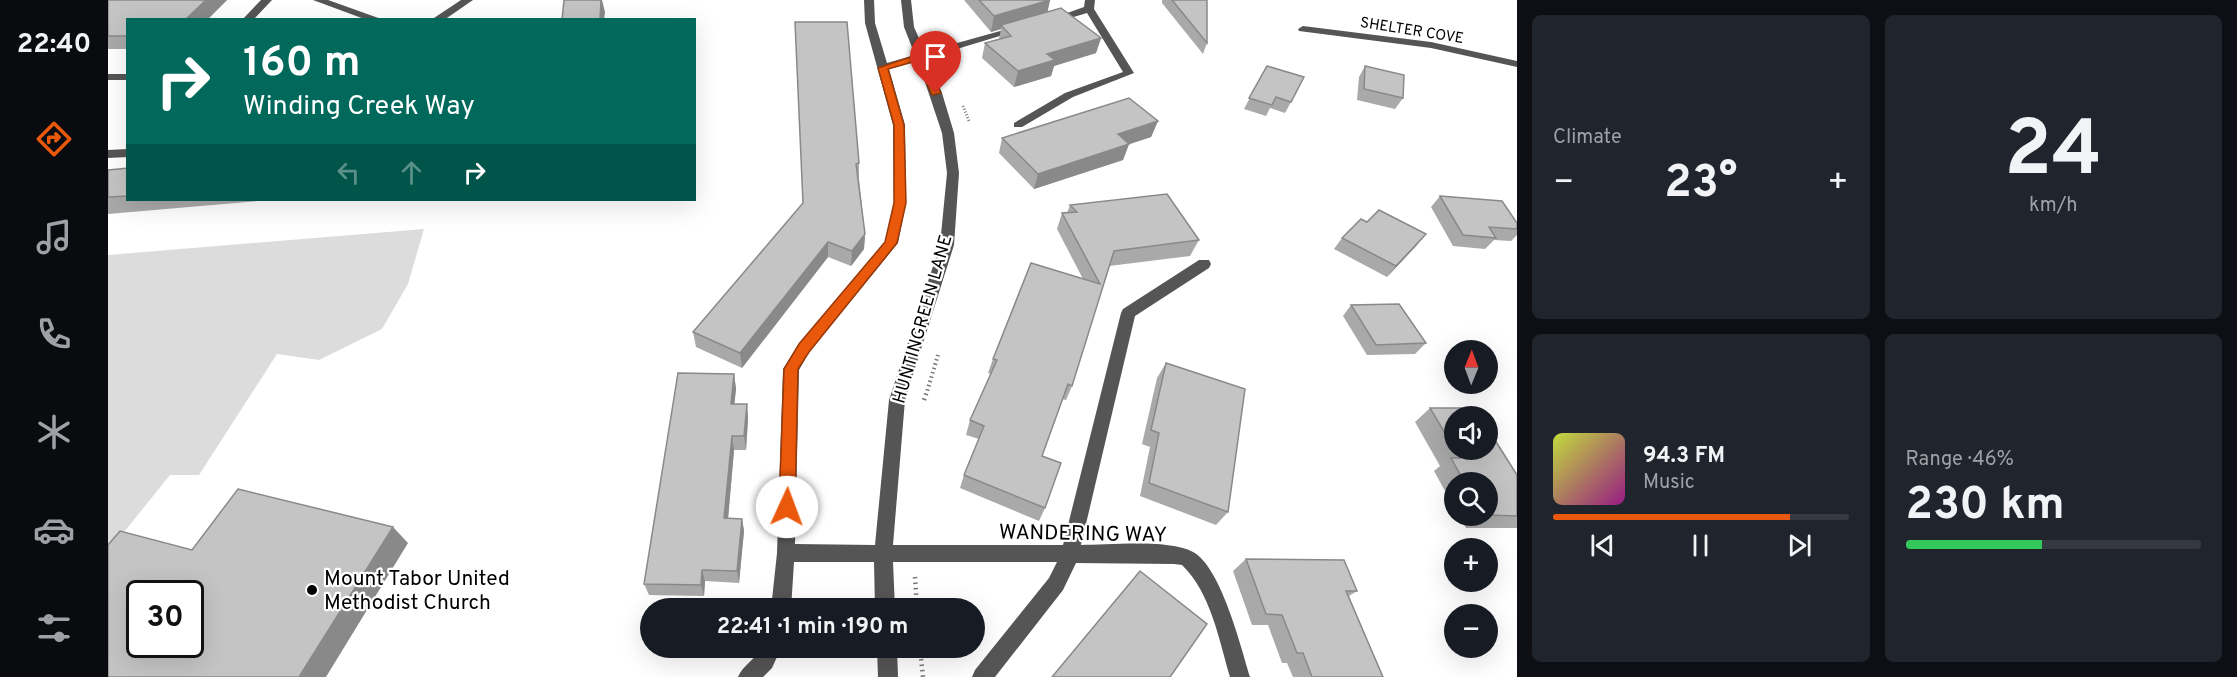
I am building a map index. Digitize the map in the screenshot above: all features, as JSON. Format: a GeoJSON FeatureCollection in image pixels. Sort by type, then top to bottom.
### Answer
{"type":"FeatureCollection","features":[{"type":"Feature","properties":{"kind":"street"},"geometry":{"type":"LineString","coordinates":[[249,18],[267,0]]}},
{"type":"Feature","properties":{"kind":"street"},"geometry":{"type":"LineString","coordinates":[[318,0],[345,3],[375,18]]}},
{"type":"Feature","properties":{"kind":"street"},"geometry":{"type":"LineString","coordinates":[[439,18],[468,0]]}},
{"type":"Feature","properties":{"kind":"street"},"geometry":{"type":"LineString","coordinates":[[782,598],[786,553],[791,369],[804,348],[891,243],[900,203],[899,125],[870,23],[868,0]]}},
{"type":"Feature","properties":{"kind":"street","name":"HUNTINGREEN LANE"},"geometry":{"type":"LineString","coordinates":[[885,598],[883,554],[897,400],[946,245],[953,173],[945,123],[936,93],[919,57],[909,27],[906,0]]}},
{"type":"Feature","properties":{"kind":"street"},"geometry":{"type":"LineString","coordinates":[[882,68],[1090,5],[1129,73],[1068,95],[1018,125]]}},
{"type":"Feature","properties":{"kind":"street","name":"SHELTER COVE"},"geometry":{"type":"LineString","coordinates":[[1303,29],[1431,45],[1517,63]]}},
{"type":"Feature","properties":{"kind":"street"},"geometry":{"type":"LineString","coordinates":[[108,77],[126,77]]}},
{"type":"Feature","properties":{"kind":"street"},"geometry":{"type":"LineString","coordinates":[[108,154],[126,153]]}},
{"type":"Feature","properties":{"kind":"street"},"geometry":{"type":"LineString","coordinates":[[982,677],[1056,584],[1070,555],[1128,313],[1204,264]]}},
{"type":"Feature","properties":{"kind":"street","name":"WANDERING WAY"},"geometry":{"type":"LineString","coordinates":[[786,553],[1160,554],[1188,559],[1204,577],[1220,614],[1240,677]]}},
{"type":"Feature","properties":{"kind":"street"},"geometry":{"type":"LineString","coordinates":[[748,677],[766,658]]}},
{"type":"Feature","properties":{"kind":"street"},"geometry":{"type":"LineString","coordinates":[[887,658],[888,677]]}},
{"type":"Feature","properties":{"kind":"path"},"geometry":{"type":"LineString","coordinates":[[921,658],[923,677]]}},
{"type":"Feature","properties":{"kind":"shaded area"},"geometry":{"type":"Polygon","coordinates":[[[424,229],[408,284],[382,329],[319,360],[277,354],[199,475],[170,475],[108,552],[108,255],[424,229]]]}},
{"type":"Feature","properties":{"kind":"building"},"geometry":{"type":"Polygon","coordinates":[[[108,0],[206,0],[187,18],[126,18],[126,36],[108,36],[108,0]]]}},
{"type":"Feature","properties":{"kind":"building"},"geometry":{"type":"Polygon","coordinates":[[[564,0],[601,0],[600,18],[562,18],[564,0]]]}},
{"type":"Feature","properties":{"kind":"building"},"geometry":{"type":"Polygon","coordinates":[[[979,0],[1050,0],[994,16],[979,0]]]}},
{"type":"Feature","properties":{"kind":"building"},"geometry":{"type":"Polygon","coordinates":[[[1172,0],[1207,0],[1207,43],[1172,0]]]}},
{"type":"Feature","properties":{"kind":"building"},"geometry":{"type":"Polygon","coordinates":[[[1061,8],[1101,38],[1047,54],[1055,60],[1018,71],[985,43],[1011,36],[1001,25],[1061,8]]]}},
{"type":"Feature","properties":{"kind":"building"},"geometry":{"type":"Polygon","coordinates":[[[795,22],[847,22],[859,163],[856,164],[865,234],[852,251],[828,242],[740,353],[693,332],[803,203],[795,22]]]}},
{"type":"Feature","properties":{"kind":"building"},"geometry":{"type":"Polygon","coordinates":[[[1267,66],[1304,77],[1291,102],[1276,97],[1272,105],[1249,98],[1267,66]]]}},
{"type":"Feature","properties":{"kind":"building"},"geometry":{"type":"Polygon","coordinates":[[[1365,66],[1404,75],[1403,98],[1364,89],[1365,66]]]}},
{"type":"Feature","properties":{"kind":"building"},"geometry":{"type":"Polygon","coordinates":[[[1129,98],[1158,121],[1118,134],[1129,144],[1038,174],[1002,138],[1129,98]]]}},
{"type":"Feature","properties":{"kind":"building"},"geometry":{"type":"Polygon","coordinates":[[[126,168],[126,196],[108,197],[108,170],[126,168]]]}},
{"type":"Feature","properties":{"kind":"building"},"geometry":{"type":"Polygon","coordinates":[[[1167,194],[1199,240],[1114,251],[1072,386],[1068,384],[1042,456],[1061,463],[1045,508],[964,475],[984,426],[970,420],[997,360],[993,359],[1031,263],[1100,284],[1062,213],[1077,212],[1070,205],[1167,194]]]}},
{"type":"Feature","properties":{"kind":"building"},"geometry":{"type":"Polygon","coordinates":[[[1440,196],[1502,201],[1517,223],[1517,229],[1489,227],[1496,238],[1463,235],[1440,196]]]}},
{"type":"Feature","properties":{"kind":"building"},"geometry":{"type":"Polygon","coordinates":[[[1379,210],[1426,234],[1396,266],[1342,238],[1361,219],[1367,222],[1379,210]]]}},
{"type":"Feature","properties":{"kind":"building"},"geometry":{"type":"Polygon","coordinates":[[[1399,304],[1426,343],[1376,345],[1351,305],[1399,304]]]}},
{"type":"Feature","properties":{"kind":"building"},"geometry":{"type":"Polygon","coordinates":[[[1166,363],[1245,389],[1228,512],[1149,483],[1159,433],[1151,430],[1166,363]]]}},
{"type":"Feature","properties":{"kind":"building"},"geometry":{"type":"Polygon","coordinates":[[[678,373],[734,374],[731,404],[747,404],[744,436],[732,436],[724,518],[742,519],[737,571],[702,570],[701,585],[644,584],[678,373]]]}},
{"type":"Feature","properties":{"kind":"building"},"geometry":{"type":"Polygon","coordinates":[[[1430,408],[1444,408],[1444,432],[1430,408]]]}},
{"type":"Feature","properties":{"kind":"building"},"geometry":{"type":"Polygon","coordinates":[[[1498,445],[1517,475],[1517,516],[1498,515],[1498,472],[1459,472],[1452,460],[1498,460],[1498,445]]]}},
{"type":"Feature","properties":{"kind":"building","name":"Mount Tabor United Methodist Church"},"geometry":{"type":"Polygon","coordinates":[[[238,489],[393,527],[299,677],[108,677],[108,545],[120,531],[192,550],[238,489]]]}},
{"type":"Feature","properties":{"kind":"building"},"geometry":{"type":"Polygon","coordinates":[[[1246,559],[1344,560],[1357,591],[1346,591],[1383,677],[1312,677],[1303,653],[1297,653],[1282,615],[1266,614],[1246,559]]]}},
{"type":"Feature","properties":{"kind":"building"},"geometry":{"type":"Polygon","coordinates":[[[1140,571],[1207,624],[1170,677],[1052,677],[1140,571]]]}},
{"type":"Feature","properties":{"kind":"place","name":"Mount Tabor United Methodist Church"},"geometry":{"type":"Point","coordinates":[312,590]}},
{"type":"Feature","properties":{"kind":"route"},"geometry":{"type":"LineString","coordinates":[[787,507],[791,369],[804,348],[891,243],[900,203],[899,125],[882,68],[919,57],[936,93]]}}]}
